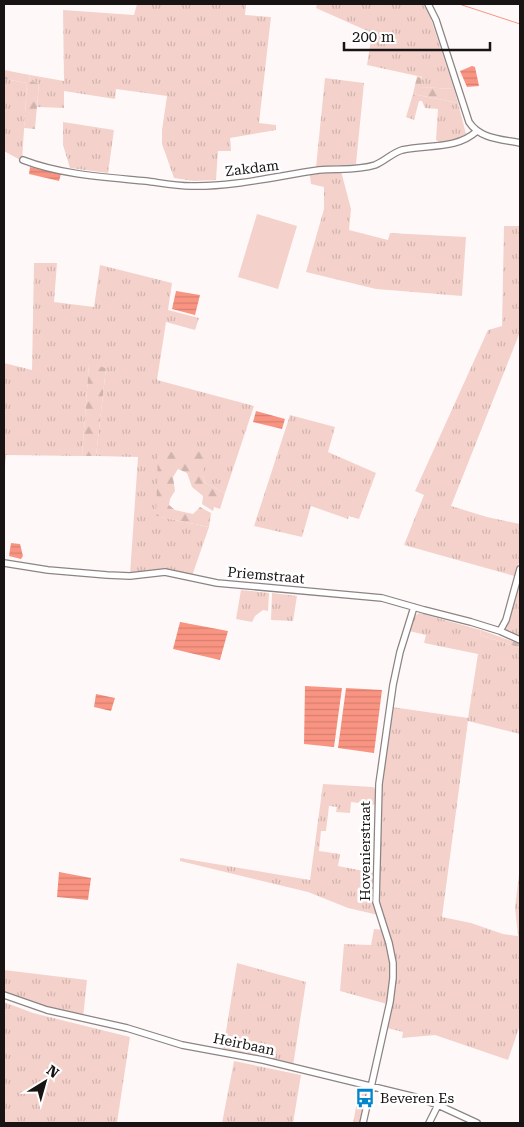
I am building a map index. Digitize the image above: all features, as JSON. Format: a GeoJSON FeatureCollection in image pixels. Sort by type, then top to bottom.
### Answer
{"type":"FeatureCollection","features":[{"type":"Feature","properties":{"kind":"street"},"geometry":{"type":"LineString","coordinates":[[428,4],[436,20],[469,122],[477,131],[492,137],[520,142]]}},
{"type":"Feature","properties":{"kind":"street","name":"Zakdam"},"geometry":{"type":"LineString","coordinates":[[23,160],[43,167],[106,178],[191,186],[214,185],[274,178],[319,170],[371,166],[402,150],[457,143],[471,137],[477,131]]}},
{"type":"Feature","properties":{"kind":"street","name":"Priemstraat"},"geometry":{"type":"LineString","coordinates":[[4,562],[48,570],[107,575],[130,576],[164,572],[225,584],[382,598],[460,618],[500,631],[520,640]]}},
{"type":"Feature","properties":{"kind":"street"},"geometry":{"type":"LineString","coordinates":[[500,631],[505,623],[520,569]]}},
{"type":"Feature","properties":{"kind":"street","name":"Hovenierstraat"},"geometry":{"type":"LineString","coordinates":[[363,1123],[390,1002],[393,978],[390,943],[376,902],[379,784],[393,685],[402,643],[414,607]]}},
{"type":"Feature","properties":{"kind":"street","name":"Heirbaan"},"geometry":{"type":"LineString","coordinates":[[4,994],[46,1010],[127,1028],[182,1045],[235,1054],[415,1097],[438,1105],[477,1123]]}},
{"type":"Feature","properties":{"kind":"street"},"geometry":{"type":"LineString","coordinates":[[429,1123],[438,1105]]}},
{"type":"Feature","properties":{"kind":"green space"},"geometry":{"type":"Polygon","coordinates":[[[137,4],[246,4],[245,15],[271,17],[259,123],[276,125],[276,130],[230,138],[231,151],[218,151],[216,180],[194,181],[174,178],[162,144],[167,96],[116,89],[115,99],[64,91],[64,108],[37,107],[39,83],[29,81],[30,75],[64,81],[63,10],[134,15],[137,4]]]}},
{"type":"Feature","properties":{"kind":"green space"},"geometry":{"type":"Polygon","coordinates":[[[317,4],[423,4],[429,13],[454,89],[420,87],[422,77],[367,65],[372,33],[316,8],[317,4]]]}},
{"type":"Feature","properties":{"kind":"green space"},"geometry":{"type":"Polygon","coordinates":[[[4,70],[30,75],[29,81],[39,83],[35,129],[24,128],[27,83],[4,79],[4,70]]]}},
{"type":"Feature","properties":{"kind":"green space"},"geometry":{"type":"Polygon","coordinates":[[[417,76],[422,78],[421,87],[454,89],[458,103],[413,94],[417,76]]]}},
{"type":"Feature","properties":{"kind":"green space"},"geometry":{"type":"Polygon","coordinates":[[[325,78],[364,83],[356,164],[316,167],[325,78]]]}},
{"type":"Feature","properties":{"kind":"green space"},"geometry":{"type":"Polygon","coordinates":[[[4,79],[27,83],[22,161],[4,151],[4,79]]]}},
{"type":"Feature","properties":{"kind":"green space"},"geometry":{"type":"Polygon","coordinates":[[[413,94],[458,103],[466,134],[457,139],[441,143],[436,140],[438,109],[425,108],[422,101],[419,101],[414,120],[406,117],[413,94]]]}},
{"type":"Feature","properties":{"kind":"green space"},"geometry":{"type":"Polygon","coordinates":[[[63,122],[114,130],[108,173],[70,168],[63,145],[63,122]]]}},
{"type":"Feature","properties":{"kind":"green space"},"geometry":{"type":"Polygon","coordinates":[[[341,171],[351,209],[349,230],[388,240],[390,233],[466,237],[462,296],[376,289],[306,272],[324,209],[324,187],[311,184],[310,175],[341,171]]]}},
{"type":"Feature","properties":{"kind":"green space"},"geometry":{"type":"Polygon","coordinates":[[[257,214],[297,226],[278,289],[238,277],[257,214]]]}},
{"type":"Feature","properties":{"kind":"green space"},"geometry":{"type":"Polygon","coordinates":[[[504,226],[520,226],[520,332],[451,506],[487,517],[520,524],[520,560],[514,576],[404,545],[424,495],[415,491],[488,330],[502,326],[504,226]]]}},
{"type":"Feature","properties":{"kind":"green space"},"geometry":{"type":"Polygon","coordinates":[[[34,263],[57,263],[54,302],[94,307],[100,265],[172,283],[168,310],[199,318],[195,330],[166,322],[157,380],[254,406],[225,493],[205,483],[203,475],[176,452],[156,516],[209,527],[192,576],[170,571],[130,574],[138,457],[96,456],[106,368],[89,364],[82,456],[6,455],[4,479],[4,363],[32,370],[34,263]]]}},
{"type":"Feature","properties":{"kind":"green space"},"geometry":{"type":"Polygon","coordinates":[[[89,363],[106,368],[96,456],[82,456],[89,363]]]}},
{"type":"Feature","properties":{"kind":"green space"},"geometry":{"type":"Polygon","coordinates":[[[290,415],[335,427],[328,452],[376,473],[359,519],[349,516],[348,519],[311,506],[302,537],[254,526],[290,415]]]}},
{"type":"Feature","properties":{"kind":"green space"},"geometry":{"type":"Polygon","coordinates":[[[207,450],[203,475],[205,483],[225,493],[220,509],[214,507],[213,511],[202,504],[203,496],[192,487],[187,473],[178,469],[173,477],[175,491],[169,505],[175,510],[193,514],[200,507],[211,513],[209,527],[156,516],[158,453],[207,450]]]}},
{"type":"Feature","properties":{"kind":"green space"},"geometry":{"type":"Polygon","coordinates":[[[520,577],[520,637],[508,632],[506,629],[520,577]]]}},
{"type":"Feature","properties":{"kind":"green space"},"geometry":{"type":"Polygon","coordinates":[[[241,590],[269,593],[268,611],[263,610],[255,616],[252,622],[236,619],[241,590]]]}},
{"type":"Feature","properties":{"kind":"green space"},"geometry":{"type":"Polygon","coordinates":[[[272,593],[297,596],[293,621],[271,620],[272,593]]]}},
{"type":"Feature","properties":{"kind":"green space"},"geometry":{"type":"Polygon","coordinates":[[[419,613],[481,630],[480,635],[520,648],[520,734],[468,721],[442,917],[471,923],[503,934],[518,936],[515,908],[520,865],[520,1025],[508,1060],[435,1035],[402,1038],[403,1032],[387,1028],[396,972],[388,927],[379,905],[378,896],[380,795],[392,707],[468,718],[478,654],[424,643],[426,635],[409,631],[413,617],[419,613]]]}},
{"type":"Feature","properties":{"kind":"green space"},"geometry":{"type":"Polygon","coordinates":[[[481,630],[520,644],[520,648],[480,635],[481,630]]]}},
{"type":"Feature","properties":{"kind":"green space"},"geometry":{"type":"Polygon","coordinates":[[[323,784],[373,787],[376,789],[376,805],[351,802],[350,813],[336,812],[337,807],[329,806],[326,831],[321,831],[319,851],[340,854],[338,866],[374,873],[373,897],[378,915],[348,908],[308,892],[180,861],[180,858],[310,880],[323,784]]]}},
{"type":"Feature","properties":{"kind":"green space"},"geometry":{"type":"Polygon","coordinates":[[[374,929],[384,930],[391,963],[387,1004],[340,991],[344,944],[371,945],[374,929]]]}},
{"type":"Feature","properties":{"kind":"green space"},"geometry":{"type":"Polygon","coordinates":[[[237,963],[306,982],[293,1066],[223,1050],[237,963]]]}},
{"type":"Feature","properties":{"kind":"green space"},"geometry":{"type":"Polygon","coordinates":[[[4,970],[87,980],[83,1018],[61,1013],[4,994],[4,970]]]}},
{"type":"Feature","properties":{"kind":"green space"},"geometry":{"type":"Polygon","coordinates":[[[4,1002],[33,1013],[130,1037],[117,1123],[4,1123],[4,1002]]]}},
{"type":"Feature","properties":{"kind":"green space"},"geometry":{"type":"Polygon","coordinates":[[[234,1061],[301,1075],[293,1123],[222,1123],[234,1061]]]}},
{"type":"Feature","properties":{"kind":"green space"},"geometry":{"type":"Polygon","coordinates":[[[360,1087],[366,1088],[360,1123],[353,1123],[360,1087]]]}},
{"type":"Feature","properties":{"kind":"shaded area"},"geometry":{"type":"Polygon","coordinates":[[[472,66],[475,67],[479,86],[467,87],[460,71],[472,66]]]}},
{"type":"Feature","properties":{"kind":"shaded area"},"geometry":{"type":"Polygon","coordinates":[[[30,167],[61,174],[59,181],[29,174],[30,167]]]}},
{"type":"Feature","properties":{"kind":"shaded area"},"geometry":{"type":"Polygon","coordinates":[[[176,291],[200,295],[195,315],[172,309],[176,291]]]}},
{"type":"Feature","properties":{"kind":"shaded area"},"geometry":{"type":"Polygon","coordinates":[[[256,411],[285,419],[282,429],[253,422],[256,411]]]}},
{"type":"Feature","properties":{"kind":"shaded area"},"geometry":{"type":"Polygon","coordinates":[[[11,543],[20,544],[23,556],[21,559],[9,556],[11,543]]]}},
{"type":"Feature","properties":{"kind":"shaded area"},"geometry":{"type":"Polygon","coordinates":[[[180,622],[228,631],[220,660],[173,649],[180,622]]]}},
{"type":"Feature","properties":{"kind":"shaded area"},"geometry":{"type":"Polygon","coordinates":[[[305,686],[342,688],[334,747],[304,744],[305,686]]]}},
{"type":"Feature","properties":{"kind":"shaded area"},"geometry":{"type":"Polygon","coordinates":[[[346,688],[382,690],[374,753],[338,748],[346,688]]]}},
{"type":"Feature","properties":{"kind":"shaded area"},"geometry":{"type":"Polygon","coordinates":[[[96,694],[115,698],[111,711],[94,707],[96,694]]]}},
{"type":"Feature","properties":{"kind":"shaded area"},"geometry":{"type":"Polygon","coordinates":[[[59,872],[91,878],[88,900],[57,897],[59,872]]]}},
{"type":"Feature","properties":{"kind":"waterway"},"geometry":{"type":"LineString","coordinates":[[459,4],[520,24]]}},
{"type":"Feature","properties":{"kind":"place","name":"Beveren Es"},"geometry":{"type":"Point","coordinates":[365,1098]}}]}
